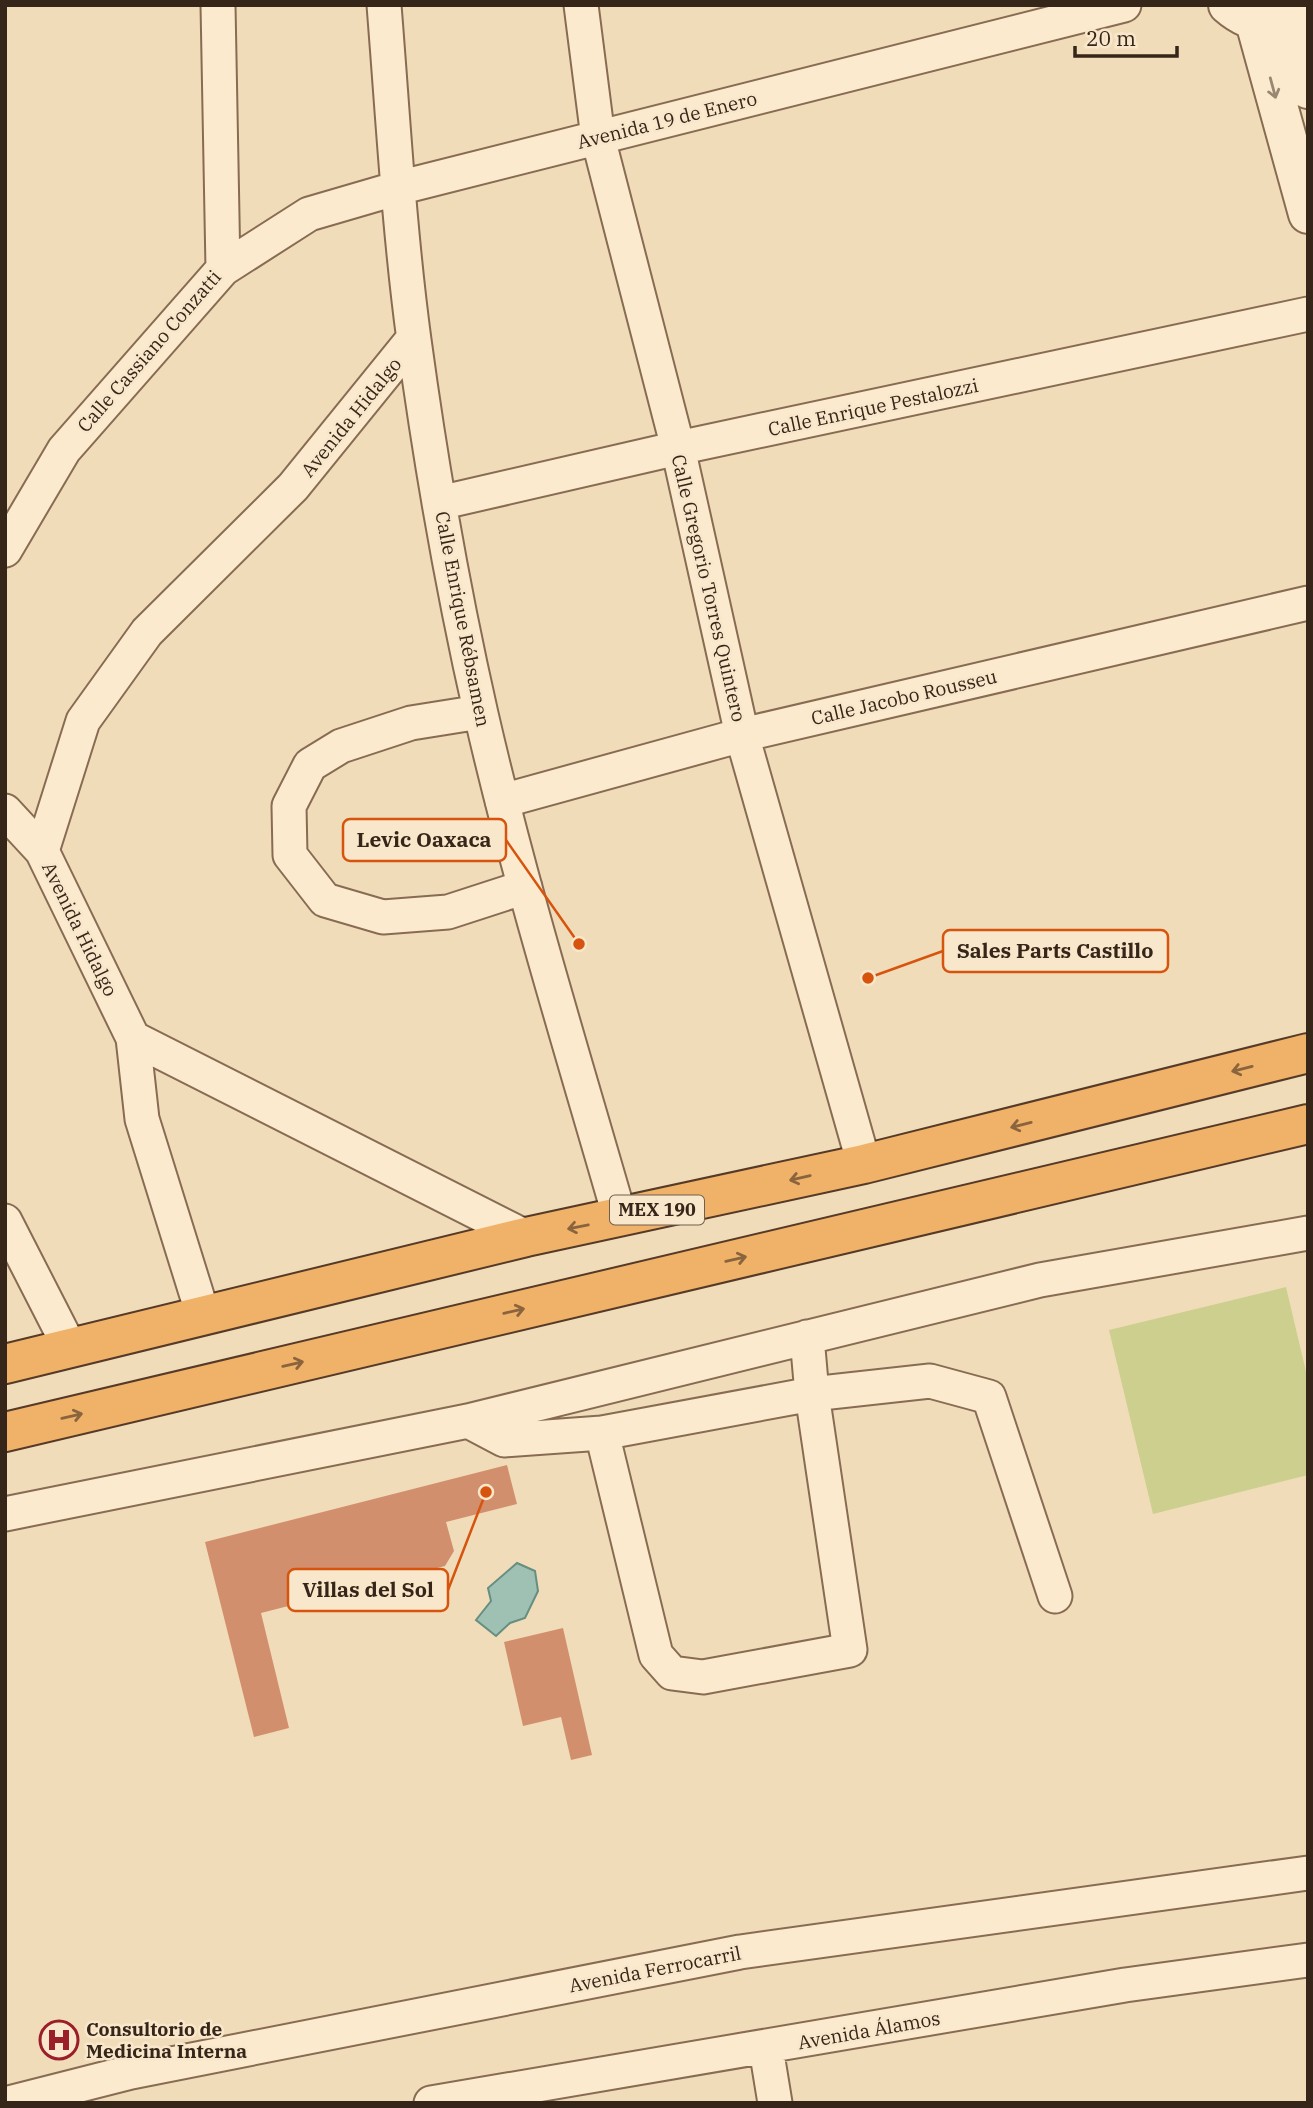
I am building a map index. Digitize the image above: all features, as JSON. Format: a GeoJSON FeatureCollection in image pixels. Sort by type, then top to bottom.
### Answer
{"type":"FeatureCollection","features":[{"type":"Feature","properties":{"kind":"highway","name":"MEX 190"},"geometry":{"type":"LineString","coordinates":[[5,1364],[526,1237],[620,1219],[864,1164],[1308,1053]]}},
{"type":"Feature","properties":{"kind":"highway"},"geometry":{"type":"LineString","coordinates":[[5,1432],[1308,1124]]}},
{"type":"Feature","properties":{"kind":"street","name":"Calle Cassiano Conzatti"},"geometry":{"type":"LineString","coordinates":[[5,550],[64,450],[223,269],[218,5]]}},
{"type":"Feature","properties":{"kind":"street","name":"Calle Enrique Rébsamen"},"geometry":{"type":"LineString","coordinates":[[384,5],[398,188],[414,339],[439,503],[480,712],[502,801],[620,1219]]}},
{"type":"Feature","properties":{"kind":"street","name":"Calle Gregorio Torres Quintero"},"geometry":{"type":"LineString","coordinates":[[581,5],[598,138],[678,448],[742,735],[864,1164]]}},
{"type":"Feature","properties":{"kind":"street","name":"Avenida 19 de Enero"},"geometry":{"type":"LineString","coordinates":[[223,269],[309,214],[398,188],[1124,5]]}},
{"type":"Feature","properties":{"kind":"street"},"geometry":{"type":"LineString","coordinates":[[1268,13],[1308,89]]}},
{"type":"Feature","properties":{"kind":"street"},"geometry":{"type":"LineString","coordinates":[[1268,13],[1308,214]]}},
{"type":"Feature","properties":{"kind":"street","name":"Calle Enrique Pestalozzi"},"geometry":{"type":"LineString","coordinates":[[439,503],[678,448],[1308,314]]}},
{"type":"Feature","properties":{"kind":"street","name":"Avenida Hidalgo"},"geometry":{"type":"LineString","coordinates":[[203,1315],[142,1119],[133,1038],[41,851],[83,720],[147,632],[293,487],[414,339]]}},
{"type":"Feature","properties":{"kind":"street","name":"Calle Jacobo Rousseu"},"geometry":{"type":"LineString","coordinates":[[502,801],[742,735],[1308,603]]}},
{"type":"Feature","properties":{"kind":"street"},"geometry":{"type":"LineString","coordinates":[[480,712],[411,723],[341,746],[310,765],[289,806],[290,855],[325,900],[383,917],[448,912],[525,887]]}},
{"type":"Feature","properties":{"kind":"street"},"geometry":{"type":"LineString","coordinates":[[5,811],[41,851]]}},
{"type":"Feature","properties":{"kind":"street"},"geometry":{"type":"LineString","coordinates":[[133,1038],[526,1237]]}},
{"type":"Feature","properties":{"kind":"street"},"geometry":{"type":"LineString","coordinates":[[5,1221],[70,1348]]}},
{"type":"Feature","properties":{"kind":"street"},"geometry":{"type":"LineString","coordinates":[[5,1514],[467,1421],[1040,1280],[1308,1233]]}},
{"type":"Feature","properties":{"kind":"street"},"geometry":{"type":"LineString","coordinates":[[602,1433],[656,1655],[672,1673],[704,1677],[850,1650],[807,1337]]}},
{"type":"Feature","properties":{"kind":"street"},"geometry":{"type":"LineString","coordinates":[[467,1421],[504,1440],[602,1433],[813,1394],[930,1381],[989,1397],[1055,1596]]}},
{"type":"Feature","properties":{"kind":"street","name":"Avenida Ferrocarril"},"geometry":{"type":"LineString","coordinates":[[9,2103],[131,2072],[740,1952],[1308,1873]]}},
{"type":"Feature","properties":{"kind":"street","name":"Avenida Álamos"},"geometry":{"type":"LineString","coordinates":[[431,2103],[1125,1986],[1308,1960]]}},
{"type":"Feature","properties":{"kind":"street"},"geometry":{"type":"LineString","coordinates":[[766,2048],[775,2103]]}},
{"type":"Feature","properties":{"kind":"green space"},"geometry":{"type":"Polygon","coordinates":[[[1286,1287],[1308,1380],[1308,1475],[1153,1514],[1109,1330],[1286,1287]]]}},
{"type":"Feature","properties":{"kind":"shaded area"},"geometry":{"type":"Polygon","coordinates":[[[517,1563],[535,1571],[538,1591],[525,1618],[510,1623],[496,1636],[476,1620],[491,1601],[488,1588],[517,1563]]]}},
{"type":"Feature","properties":{"kind":"building"},"geometry":{"type":"Polygon","coordinates":[[[507,1465],[517,1504],[446,1522],[454,1551],[445,1566],[261,1613],[289,1728],[254,1737],[205,1542],[507,1465]]]}},
{"type":"Feature","properties":{"kind":"building"},"geometry":{"type":"Polygon","coordinates":[[[563,1628],[592,1755],[571,1760],[561,1717],[523,1726],[504,1642],[563,1628]]]}},
{"type":"Feature","properties":{"kind":"place","name":"Levic Oaxaca"},"geometry":{"type":"Point","coordinates":[579,944]}},
{"type":"Feature","properties":{"kind":"place","name":"Sales Parts Castillo"},"geometry":{"type":"Point","coordinates":[868,978]}},
{"type":"Feature","properties":{"kind":"place","name":"Villas del Sol"},"geometry":{"type":"Point","coordinates":[486,1492]}},
{"type":"Feature","properties":{"kind":"place","name":"Consultorio de Medicina Interna"},"geometry":{"type":"Point","coordinates":[59,2040]}}]}
